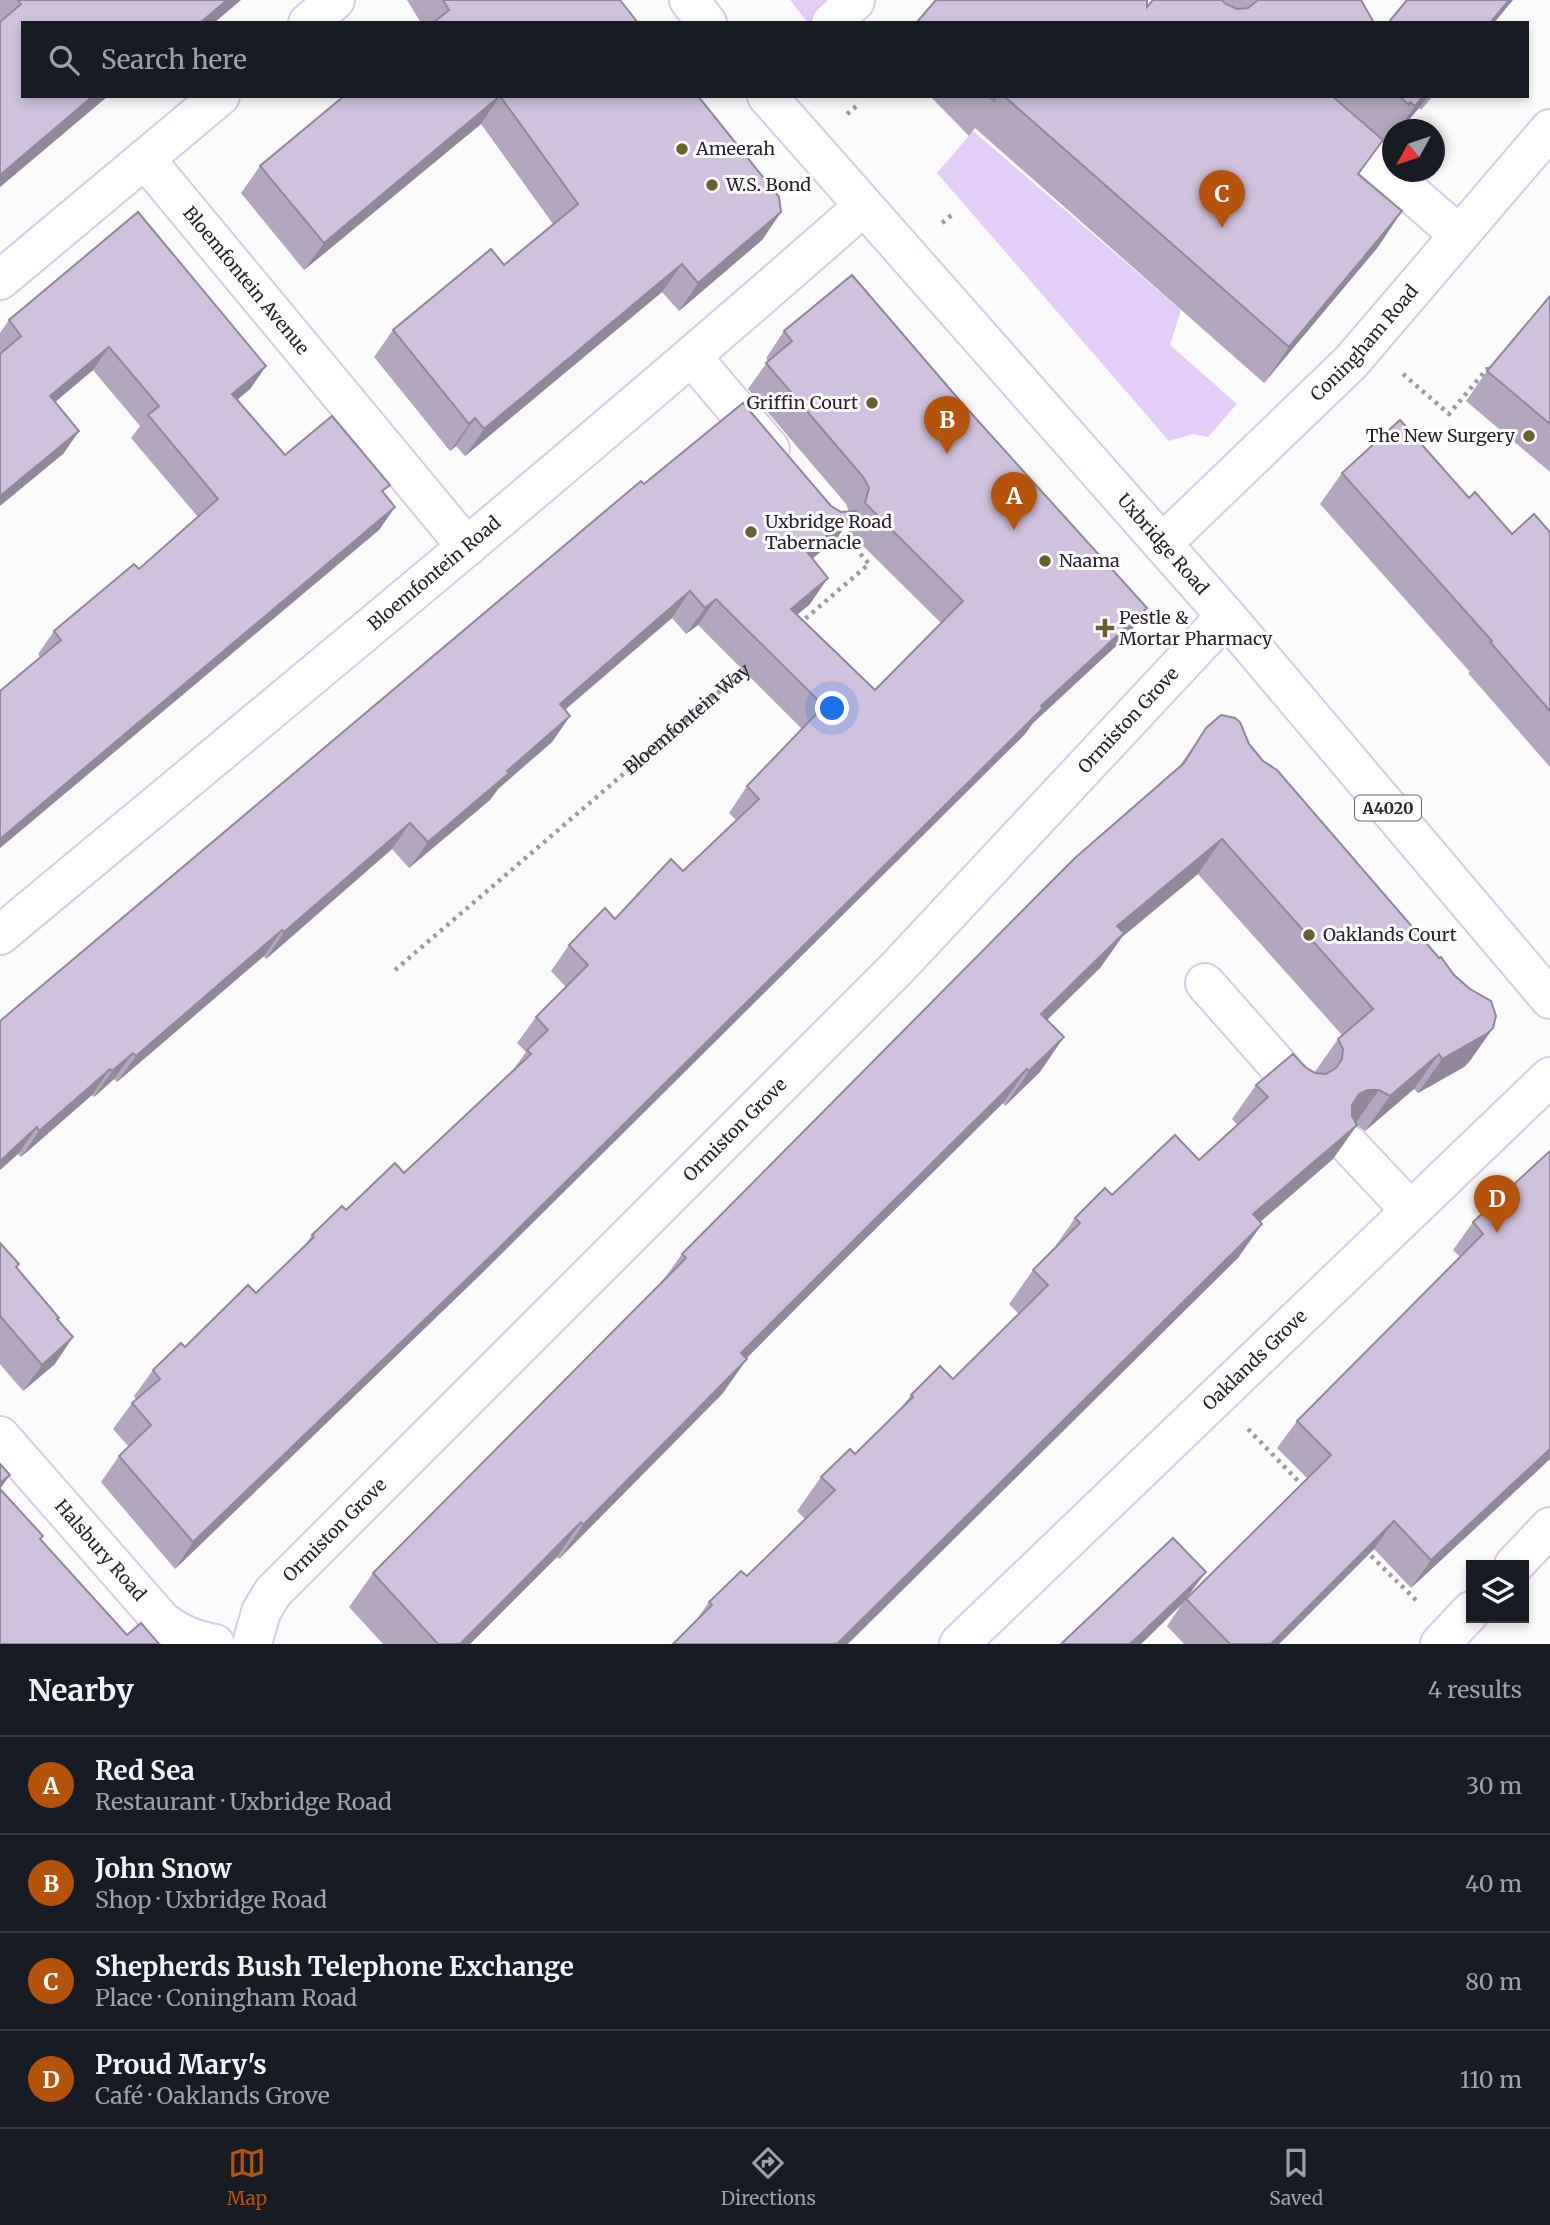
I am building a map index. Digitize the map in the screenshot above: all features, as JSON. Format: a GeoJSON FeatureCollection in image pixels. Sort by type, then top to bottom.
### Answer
{"type":"FeatureCollection","features":[{"type":"Feature","properties":{"kind":"street"},"geometry":{"type":"LineString","coordinates":[[310,21],[335,0]]}},
{"type":"Feature","properties":{"kind":"street"},"geometry":{"type":"LineString","coordinates":[[689,0],[706,21]]}},
{"type":"Feature","properties":{"kind":"street"},"geometry":{"type":"LineString","coordinates":[[833,21],[855,1],[853,0]]}},
{"type":"Feature","properties":{"kind":"street"},"geometry":{"type":"LineString","coordinates":[[0,280],[218,98]]}},
{"type":"Feature","properties":{"kind":"street","name":"Uxbridge Road"},"geometry":{"type":"LineString","coordinates":[[769,98],[1227,616],[1550,999]]}},
{"type":"Feature","properties":{"kind":"street"},"geometry":{"type":"LineString","coordinates":[[1302,98],[1459,235]]}},
{"type":"Feature","properties":{"kind":"street","name":"Coningham Road"},"geometry":{"type":"LineString","coordinates":[[1163,543],[1351,362],[1550,129]]}},
{"type":"Feature","properties":{"kind":"street","name":"Bloemfontein Avenue"},"geometry":{"type":"LineString","coordinates":[[145,159],[467,547]]}},
{"type":"Feature","properties":{"kind":"street","name":"Bloemfontein Road"},"geometry":{"type":"LineString","coordinates":[[0,935],[467,547],[692,357],[864,206]]}},
{"type":"Feature","properties":{"kind":"street"},"geometry":{"type":"LineString","coordinates":[[692,357],[829,518]]}},
{"type":"Feature","properties":{"kind":"street","name":"Ormiston Grove"},"geometry":{"type":"LineString","coordinates":[[252,1644],[261,1612],[273,1592],[899,966],[1227,616]]}},
{"type":"Feature","properties":{"kind":"street"},"geometry":{"type":"LineString","coordinates":[[1205,983],[1297,1087]]}},
{"type":"Feature","properties":{"kind":"street","name":"Oaklands Grove"},"geometry":{"type":"LineString","coordinates":[[959,1644],[1550,1077]]}},
{"type":"Feature","properties":{"kind":"street"},"geometry":{"type":"LineString","coordinates":[[1349,1145],[1410,1210]]}},
{"type":"Feature","properties":{"kind":"street","name":"Halsbury Road"},"geometry":{"type":"LineString","coordinates":[[0,1436],[162,1621],[190,1639],[215,1644]]}},
{"type":"Feature","properties":{"kind":"street"},"geometry":{"type":"LineString","coordinates":[[1519,1560],[1550,1527]]}},
{"type":"Feature","properties":{"kind":"street"},"geometry":{"type":"LineString","coordinates":[[1440,1644],[1466,1616]]}},
{"type":"Feature","properties":{"kind":"path"},"geometry":{"type":"LineString","coordinates":[[847,114],[860,103]]}},
{"type":"Feature","properties":{"kind":"path"},"geometry":{"type":"LineString","coordinates":[[942,223],[954,213]]}},
{"type":"Feature","properties":{"kind":"path"},"geometry":{"type":"LineString","coordinates":[[1367,343],[1449,414],[1487,369],[1491,372]]}},
{"type":"Feature","properties":{"kind":"path"},"geometry":{"type":"LineString","coordinates":[[795,627],[869,564],[829,518]]}},
{"type":"Feature","properties":{"kind":"path","name":"Bloemfontein Way"},"geometry":{"type":"LineString","coordinates":[[395,970],[753,663]]}},
{"type":"Feature","properties":{"kind":"path"},"geometry":{"type":"LineString","coordinates":[[1245,1425],[1311,1494]]}},
{"type":"Feature","properties":{"kind":"path"},"geometry":{"type":"LineString","coordinates":[[1360,1544],[1419,1603]]}},
{"type":"Feature","properties":{"kind":"shaded area"},"geometry":{"type":"Polygon","coordinates":[[[790,0],[833,0],[817,21],[806,21],[790,0]]]}},
{"type":"Feature","properties":{"kind":"shaded area"},"geometry":{"type":"Polygon","coordinates":[[[973,131],[1181,310],[1170,345],[1237,404],[1208,437],[1193,434],[1169,441],[937,173],[973,131]]]}},
{"type":"Feature","properties":{"kind":"building"},"geometry":{"type":"Polygon","coordinates":[[[18,0],[227,0],[202,21],[21,21],[21,98],[91,98],[0,175],[0,22],[21,4],[18,0]]]}},
{"type":"Feature","properties":{"kind":"building"},"geometry":{"type":"Polygon","coordinates":[[[443,0],[620,0],[636,21],[435,21],[449,10],[443,0]]]}},
{"type":"Feature","properties":{"kind":"building"},"geometry":{"type":"Polygon","coordinates":[[[936,0],[1147,0],[1147,7],[1153,0],[1222,0],[1237,9],[1248,8],[1258,0],[1361,0],[1373,21],[918,21],[936,0]]]}},
{"type":"Feature","properties":{"kind":"building"},"geometry":{"type":"Polygon","coordinates":[[[1407,0],[1509,0],[1492,21],[1390,21],[1407,0]]]}},
{"type":"Feature","properties":{"kind":"building"},"geometry":{"type":"Polygon","coordinates":[[[342,98],[498,98],[324,243],[260,166],[342,98]]]}},
{"type":"Feature","properties":{"kind":"building"},"geometry":{"type":"Polygon","coordinates":[[[501,98],[700,98],[779,197],[781,212],[698,283],[682,264],[484,429],[475,418],[469,424],[393,330],[491,249],[504,265],[578,204],[501,98]]]}},
{"type":"Feature","properties":{"kind":"building"},"geometry":{"type":"Polygon","coordinates":[[[1006,98],[1334,98],[1382,139],[1358,174],[1402,211],[1289,347],[1006,98]]]}},
{"type":"Feature","properties":{"kind":"building"},"geometry":{"type":"Polygon","coordinates":[[[1401,98],[1421,98],[1415,106],[1410,102],[1409,105],[1401,98]]]}},
{"type":"Feature","properties":{"kind":"building"},"geometry":{"type":"Polygon","coordinates":[[[138,212],[266,366],[232,394],[285,455],[332,416],[390,485],[382,491],[395,507],[0,839],[0,691],[61,640],[54,631],[134,564],[139,569],[218,499],[148,415],[159,406],[109,347],[50,396],[79,431],[0,496],[0,354],[21,336],[9,320],[138,212]]]}},
{"type":"Feature","properties":{"kind":"building"},"geometry":{"type":"Polygon","coordinates":[[[852,275],[961,402],[1147,608],[1041,706],[1043,708],[496,1251],[193,1542],[119,1456],[151,1425],[132,1403],[160,1379],[153,1370],[181,1343],[185,1347],[248,1285],[256,1293],[342,1206],[346,1210],[395,1163],[404,1173],[531,1054],[527,1050],[548,1030],[536,1017],[588,965],[569,945],[605,908],[615,919],[671,859],[683,871],[759,799],[747,786],[824,706],[716,599],[705,608],[690,591],[560,704],[570,716],[507,771],[509,773],[428,842],[410,823],[136,1056],[133,1053],[112,1071],[110,1069],[39,1131],[37,1127],[0,1161],[0,1021],[641,481],[644,484],[743,403],[831,506],[841,512],[856,511],[807,552],[828,578],[791,609],[875,690],[963,601],[865,503],[869,488],[864,478],[766,363],[792,341],[784,331],[852,275]]]}},
{"type":"Feature","properties":{"kind":"building"},"geometry":{"type":"Polygon","coordinates":[[[1550,296],[1550,424],[1487,371],[1550,296]]]}},
{"type":"Feature","properties":{"kind":"building"},"geometry":{"type":"Polygon","coordinates":[[[1400,420],[1469,498],[1475,492],[1512,534],[1534,514],[1550,532],[1550,711],[1490,642],[1492,641],[1342,473],[1400,420]]]}},
{"type":"Feature","properties":{"kind":"building"},"geometry":{"type":"Polygon","coordinates":[[[1221,715],[1240,722],[1249,744],[1263,761],[1277,770],[1454,975],[1470,989],[1491,1001],[1496,1016],[1493,1028],[1442,1059],[1439,1054],[1390,1096],[1379,1090],[1367,1090],[1359,1094],[1352,1105],[1352,1116],[1357,1125],[1253,1214],[1262,1224],[837,1644],[673,1644],[712,1605],[709,1602],[741,1571],[747,1576],[835,1490],[821,1477],[850,1449],[855,1454],[913,1397],[911,1395],[940,1366],[953,1379],[1048,1285],[1033,1270],[1080,1223],[1075,1218],[1105,1188],[1112,1195],[1175,1135],[1199,1160],[1268,1097],[1256,1085],[1293,1054],[1315,1073],[1326,1074],[1336,1068],[1342,1059],[1343,1049],[1338,1039],[1373,1009],[1222,839],[1117,926],[1124,933],[1041,1014],[1064,1037],[1029,1071],[1027,1069],[741,1353],[747,1359],[583,1525],[581,1522],[460,1644],[438,1644],[373,1573],[686,1258],[682,1254],[1075,858],[1184,763],[1206,728],[1221,715]]]}},
{"type":"Feature","properties":{"kind":"building"},"geometry":{"type":"Polygon","coordinates":[[[1550,1151],[1550,1449],[1431,1560],[1394,1521],[1271,1644],[1230,1644],[1186,1599],[1331,1455],[1297,1421],[1483,1234],[1473,1222],[1550,1151]]]}},
{"type":"Feature","properties":{"kind":"building"},"geometry":{"type":"Polygon","coordinates":[[[0,1243],[19,1264],[16,1267],[73,1337],[42,1365],[0,1316],[0,1243]]]}},
{"type":"Feature","properties":{"kind":"building"},"geometry":{"type":"Polygon","coordinates":[[[0,1464],[10,1475],[0,1483],[0,1464]]]}},
{"type":"Feature","properties":{"kind":"building"},"geometry":{"type":"Polygon","coordinates":[[[0,1489],[43,1536],[40,1539],[127,1635],[141,1623],[159,1644],[0,1644],[0,1489]]]}},
{"type":"Feature","properties":{"kind":"building"},"geometry":{"type":"Polygon","coordinates":[[[1173,1538],[1206,1572],[1130,1644],[1061,1644],[1173,1538]]]}},
{"type":"Feature","properties":{"kind":"place","name":"Ameerah"},"geometry":{"type":"Point","coordinates":[682,149]}},
{"type":"Feature","properties":{"kind":"place","name":"W.S. Bond"},"geometry":{"type":"Point","coordinates":[712,185]}},
{"type":"Feature","properties":{"kind":"place","name":"Shepherds Bush Telephone Exchange"},"geometry":{"type":"Point","coordinates":[1222,228]}},
{"type":"Feature","properties":{"kind":"place","name":"Griffin Court"},"geometry":{"type":"Point","coordinates":[872,403]}},
{"type":"Feature","properties":{"kind":"place","name":"The New Surgery"},"geometry":{"type":"Point","coordinates":[1529,436]}},
{"type":"Feature","properties":{"kind":"place","name":"John Snow"},"geometry":{"type":"Point","coordinates":[947,454]}},
{"type":"Feature","properties":{"kind":"place","name":"Red Sea"},"geometry":{"type":"Point","coordinates":[1014,530]}},
{"type":"Feature","properties":{"kind":"place","name":"Uxbridge Road Tabernacle"},"geometry":{"type":"Point","coordinates":[751,532]}},
{"type":"Feature","properties":{"kind":"place","name":"Naama"},"geometry":{"type":"Point","coordinates":[1045,561]}},
{"type":"Feature","properties":{"kind":"place","name":"Pestle & Mortar Pharmacy"},"geometry":{"type":"Point","coordinates":[1105,628]}},
{"type":"Feature","properties":{"kind":"place","name":"Oaklands Court"},"geometry":{"type":"Point","coordinates":[1309,935]}},
{"type":"Feature","properties":{"kind":"place","name":"Proud Mary's"},"geometry":{"type":"Point","coordinates":[1497,1233]}}]}
